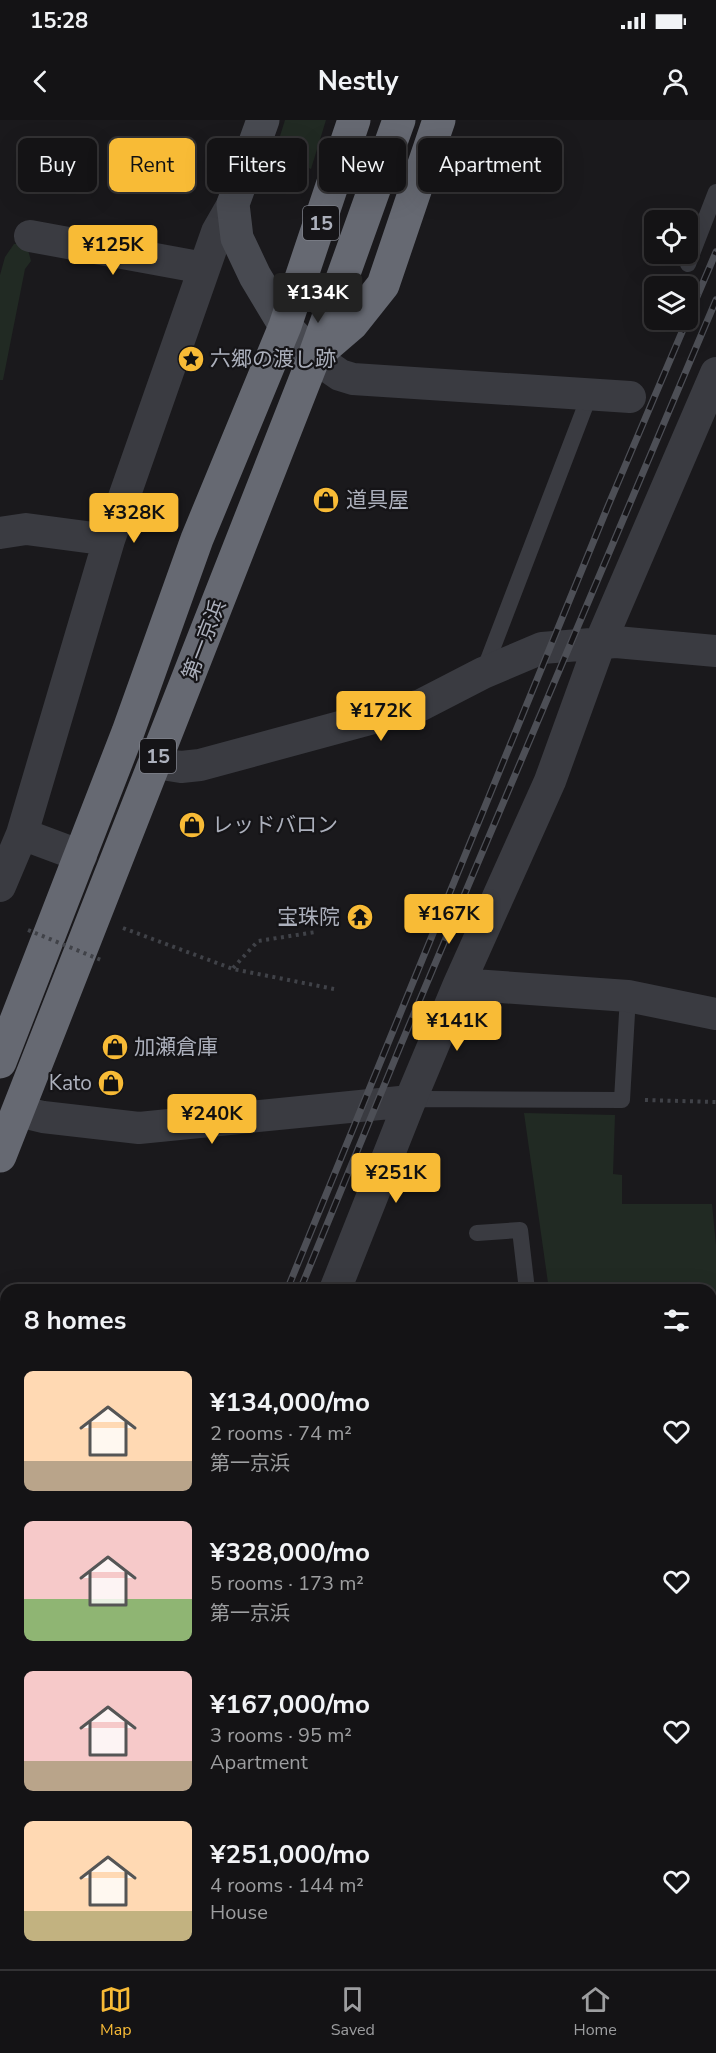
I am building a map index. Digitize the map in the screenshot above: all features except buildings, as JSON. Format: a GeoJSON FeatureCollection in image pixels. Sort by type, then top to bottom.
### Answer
{"type":"FeatureCollection","features":[{"type":"Feature","properties":{"kind":"highway","name":"第一京浜"},"geometry":{"type":"LineString","coordinates":[[0,1062],[81,856],[197,539],[285,326],[354,120]]}},
{"type":"Feature","properties":{"kind":"highway","name":"第一京浜"},"geometry":{"type":"LineString","coordinates":[[0,1156],[314,357],[399,120]]}},
{"type":"Feature","properties":{"kind":"highway"},"geometry":{"type":"LineString","coordinates":[[314,357],[352,324],[383,285],[439,120]]}},
{"type":"Feature","properties":{"kind":"street"},"geometry":{"type":"LineString","coordinates":[[0,886],[17,820],[109,540],[181,340],[190,306],[218,232],[233,204],[263,120]]}},
{"type":"Feature","properties":{"kind":"street"},"geometry":{"type":"LineString","coordinates":[[233,204],[237,238],[255,276],[285,326],[314,357],[340,375],[378,382],[630,398]]}},
{"type":"Feature","properties":{"kind":"street"},"geometry":{"type":"LineString","coordinates":[[30,236],[204,268]]}},
{"type":"Feature","properties":{"kind":"street"},"geometry":{"type":"LineString","coordinates":[[337,1284],[459,984],[550,781],[600,643],[716,373]]}},
{"type":"Feature","properties":{"kind":"street"},"geometry":{"type":"LineString","coordinates":[[0,532],[26,529],[109,540]]}},
{"type":"Feature","properties":{"kind":"street"},"geometry":{"type":"LineString","coordinates":[[156,763],[181,767],[200,765],[422,705],[483,673],[542,648],[616,642],[716,651]]}},
{"type":"Feature","properties":{"kind":"street"},"geometry":{"type":"LineString","coordinates":[[17,820],[81,856]]}},
{"type":"Feature","properties":{"kind":"street"},"geometry":{"type":"LineString","coordinates":[[459,984],[628,996],[716,1014]]}},
{"type":"Feature","properties":{"kind":"street"},"geometry":{"type":"LineString","coordinates":[[18,1111],[43,1118],[139,1128],[410,1101]]}},
{"type":"Feature","properties":{"kind":"lane"},"geometry":{"type":"LineString","coordinates":[[698,238],[716,192]]}},
{"type":"Feature","properties":{"kind":"lane"},"geometry":{"type":"LineString","coordinates":[[483,673],[590,394]]}},
{"type":"Feature","properties":{"kind":"lane"},"geometry":{"type":"LineString","coordinates":[[410,1101],[427,1098],[622,1100],[628,996]]}},
{"type":"Feature","properties":{"kind":"lane"},"geometry":{"type":"LineString","coordinates":[[477,1233],[520,1230],[526,1284]]}},
{"type":"Feature","properties":{"kind":"path"},"geometry":{"type":"LineString","coordinates":[[120,926],[233,969],[334,989]]}},
{"type":"Feature","properties":{"kind":"path"},"geometry":{"type":"LineString","coordinates":[[28,930],[101,960]]}},
{"type":"Feature","properties":{"kind":"path"},"geometry":{"type":"LineString","coordinates":[[233,969],[258,941],[316,932]]}},
{"type":"Feature","properties":{"kind":"path"},"geometry":{"type":"LineString","coordinates":[[622,1100],[716,1102]]}},
{"type":"Feature","properties":{"kind":"shaded area"},"geometry":{"type":"Polygon","coordinates":[[[285,120],[326,120],[311,169],[307,167],[307,138],[279,138],[285,120]]]}},
{"type":"Feature","properties":{"kind":"shaded area"},"geometry":{"type":"Polygon","coordinates":[[[26,242],[31,261],[25,269],[3,380],[0,380],[0,275],[5,257],[14,244],[26,242]]]}},
{"type":"Feature","properties":{"kind":"shaded area"},"geometry":{"type":"Polygon","coordinates":[[[524,1113],[615,1115],[613,1174],[622,1175],[622,1204],[712,1204],[716,1245],[716,1284],[548,1284],[524,1113]]]}},
{"type":"Feature","properties":{"kind":"railway"},"geometry":{"type":"LineString","coordinates":[[289,1284],[608,506],[716,252]]}},
{"type":"Feature","properties":{"kind":"railway"},"geometry":{"type":"LineString","coordinates":[[302,1284],[402,1042],[716,300]]}},
{"type":"Feature","properties":{"kind":"place","name":"六郷の渡し跡"},"geometry":{"type":"Point","coordinates":[191,359]}},
{"type":"Feature","properties":{"kind":"place","name":"道具屋"},"geometry":{"type":"Point","coordinates":[326,500]}},
{"type":"Feature","properties":{"kind":"place","name":"レッドバロン"},"geometry":{"type":"Point","coordinates":[192,825]}},
{"type":"Feature","properties":{"kind":"place","name":"宝珠院"},"geometry":{"type":"Point","coordinates":[360,917]}},
{"type":"Feature","properties":{"kind":"place","name":"加瀬倉庫"},"geometry":{"type":"Point","coordinates":[115,1047]}},
{"type":"Feature","properties":{"kind":"place","name":"Kato"},"geometry":{"type":"Point","coordinates":[111,1083]}}]}
